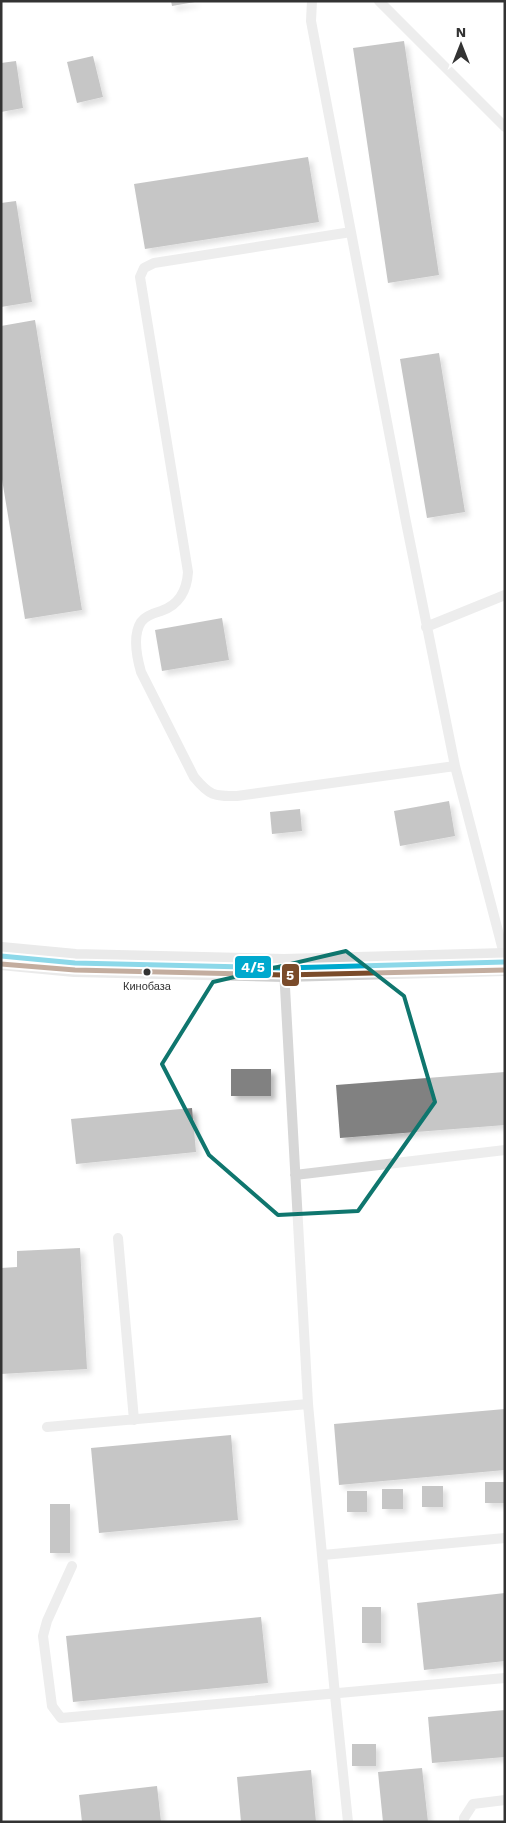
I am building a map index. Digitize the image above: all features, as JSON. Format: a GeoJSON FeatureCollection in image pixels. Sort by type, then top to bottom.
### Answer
{"type":"FeatureCollection","features":[{"type":"Feature","properties":{"kind":"main road"},"geometry":{"type":"LineString","coordinates":[[1,956],[75,964],[284,968],[505,960]]}},
{"type":"Feature","properties":{"kind":"lane"},"geometry":{"type":"LineString","coordinates":[[312,1],[311,21],[426,627],[455,766],[505,960]]}},
{"type":"Feature","properties":{"kind":"lane"},"geometry":{"type":"LineString","coordinates":[[379,1],[505,127]]}},
{"type":"Feature","properties":{"kind":"lane"},"geometry":{"type":"LineString","coordinates":[[351,232],[154,263],[144,268],[140,277],[188,572],[187,585],[180,598],[164,610],[151,614],[141,622],[136,642],[138,659],[141,672],[194,777],[205,790],[217,796],[237,796],[455,766]]}},
{"type":"Feature","properties":{"kind":"lane"},"geometry":{"type":"LineString","coordinates":[[426,627],[505,595]]}},
{"type":"Feature","properties":{"kind":"lane"},"geometry":{"type":"LineString","coordinates":[[284,968],[308,1404],[348,1822]]}},
{"type":"Feature","properties":{"kind":"lane"},"geometry":{"type":"LineString","coordinates":[[295,1175],[505,1150]]}},
{"type":"Feature","properties":{"kind":"lane"},"geometry":{"type":"LineString","coordinates":[[118,1238],[134,1420]]}},
{"type":"Feature","properties":{"kind":"lane"},"geometry":{"type":"LineString","coordinates":[[47,1427],[308,1404]]}},
{"type":"Feature","properties":{"kind":"lane"},"geometry":{"type":"LineString","coordinates":[[323,1555],[505,1538]]}},
{"type":"Feature","properties":{"kind":"lane"},"geometry":{"type":"LineString","coordinates":[[72,1566],[47,1620],[44,1636],[52,1706],[60,1718],[335,1695],[505,1678]]}},
{"type":"Feature","properties":{"kind":"lane"},"geometry":{"type":"LineString","coordinates":[[464,1822],[464,1818],[473,1804],[505,1800]]}},
{"type":"Feature","properties":{"kind":"highlighted area"},"geometry":{"type":"Polygon","coordinates":[[[346,951],[404,996],[435,1102],[358,1211],[278,1215],[209,1155],[162,1064],[213,982],[346,951]]]}},
{"type":"Feature","properties":{"kind":"building"},"geometry":{"type":"Polygon","coordinates":[[[171,1],[195,1],[195,2],[172,6],[171,1]]]}},
{"type":"Feature","properties":{"kind":"building"},"geometry":{"type":"Polygon","coordinates":[[[404,41],[439,275],[388,283],[353,48],[404,41]]]}},
{"type":"Feature","properties":{"kind":"building"},"geometry":{"type":"Polygon","coordinates":[[[93,56],[103,97],[77,103],[67,62],[93,56]]]}},
{"type":"Feature","properties":{"kind":"building"},"geometry":{"type":"Polygon","coordinates":[[[16,61],[23,108],[1,112],[1,63],[16,61]]]}},
{"type":"Feature","properties":{"kind":"building"},"geometry":{"type":"Polygon","coordinates":[[[308,157],[319,222],[145,249],[134,184],[308,157]]]}},
{"type":"Feature","properties":{"kind":"building"},"geometry":{"type":"Polygon","coordinates":[[[16,201],[32,302],[1,307],[1,203],[16,201]]]}},
{"type":"Feature","properties":{"kind":"building"},"geometry":{"type":"Polygon","coordinates":[[[35,320],[82,610],[25,619],[1,473],[1,326],[35,320]]]}},
{"type":"Feature","properties":{"kind":"building"},"geometry":{"type":"Polygon","coordinates":[[[439,353],[465,512],[427,518],[400,359],[439,353]]]}},
{"type":"Feature","properties":{"kind":"building"},"geometry":{"type":"Polygon","coordinates":[[[222,618],[229,660],[162,671],[155,630],[222,618]]]}},
{"type":"Feature","properties":{"kind":"building"},"geometry":{"type":"Polygon","coordinates":[[[449,801],[455,836],[400,846],[394,811],[449,801]]]}},
{"type":"Feature","properties":{"kind":"building"},"geometry":{"type":"Polygon","coordinates":[[[300,809],[302,831],[272,834],[270,812],[300,809]]]}},
{"type":"Feature","properties":{"kind":"building"},"geometry":{"type":"Polygon","coordinates":[[[231,1069],[271,1069],[271,1096],[231,1096],[231,1069]]]}},
{"type":"Feature","properties":{"kind":"building"},"geometry":{"type":"Polygon","coordinates":[[[505,1072],[505,1125],[340,1138],[336,1085],[505,1072]]]}},
{"type":"Feature","properties":{"kind":"building"},"geometry":{"type":"Polygon","coordinates":[[[192,1108],[196,1152],[76,1164],[71,1119],[192,1108]]]}},
{"type":"Feature","properties":{"kind":"building"},"geometry":{"type":"Polygon","coordinates":[[[80,1248],[87,1369],[1,1374],[1,1268],[17,1267],[17,1251],[80,1248]]]}},
{"type":"Feature","properties":{"kind":"building"},"geometry":{"type":"Polygon","coordinates":[[[505,1409],[505,1470],[339,1485],[334,1424],[505,1409]]]}},
{"type":"Feature","properties":{"kind":"building"},"geometry":{"type":"Polygon","coordinates":[[[231,1435],[238,1520],[99,1533],[91,1448],[231,1435]]]}},
{"type":"Feature","properties":{"kind":"building"},"geometry":{"type":"Polygon","coordinates":[[[485,1482],[505,1482],[505,1503],[485,1503],[485,1482]]]}},
{"type":"Feature","properties":{"kind":"building"},"geometry":{"type":"Polygon","coordinates":[[[422,1486],[443,1486],[443,1507],[422,1507],[422,1486]]]}},
{"type":"Feature","properties":{"kind":"building"},"geometry":{"type":"Polygon","coordinates":[[[382,1489],[403,1489],[403,1509],[382,1509],[382,1489]]]}},
{"type":"Feature","properties":{"kind":"building"},"geometry":{"type":"Polygon","coordinates":[[[347,1491],[367,1491],[367,1512],[347,1512],[347,1491]]]}},
{"type":"Feature","properties":{"kind":"building"},"geometry":{"type":"Polygon","coordinates":[[[50,1504],[70,1504],[70,1553],[50,1553],[50,1504]]]}},
{"type":"Feature","properties":{"kind":"building"},"geometry":{"type":"Polygon","coordinates":[[[505,1593],[505,1661],[424,1670],[417,1603],[505,1593]]]}},
{"type":"Feature","properties":{"kind":"building"},"geometry":{"type":"Polygon","coordinates":[[[362,1607],[381,1607],[381,1643],[362,1643],[362,1607]]]}},
{"type":"Feature","properties":{"kind":"building"},"geometry":{"type":"Polygon","coordinates":[[[261,1617],[268,1683],[73,1702],[66,1636],[261,1617]]]}},
{"type":"Feature","properties":{"kind":"building"},"geometry":{"type":"Polygon","coordinates":[[[505,1710],[505,1757],[432,1763],[428,1717],[505,1710]]]}},
{"type":"Feature","properties":{"kind":"building"},"geometry":{"type":"Polygon","coordinates":[[[352,1744],[376,1744],[376,1766],[352,1766],[352,1744]]]}},
{"type":"Feature","properties":{"kind":"building"},"geometry":{"type":"Polygon","coordinates":[[[422,1768],[428,1822],[383,1822],[378,1772],[422,1768]]]}},
{"type":"Feature","properties":{"kind":"building"},"geometry":{"type":"Polygon","coordinates":[[[311,1770],[316,1822],[241,1822],[237,1777],[311,1770]]]}},
{"type":"Feature","properties":{"kind":"building"},"geometry":{"type":"Polygon","coordinates":[[[157,1786],[161,1822],[82,1822],[79,1795],[157,1786]]]}},
{"type":"Feature","properties":{"kind":"transit line","name":"4/5"},"geometry":{"type":"LineString","coordinates":[[1,956],[75,963],[284,968],[505,962]]}},
{"type":"Feature","properties":{"kind":"transit line","name":"5"},"geometry":{"type":"LineString","coordinates":[[1,964],[75,970],[284,975],[505,970]]}},
{"type":"Feature","properties":{"kind":"place","name":"Кинобаза"},"geometry":{"type":"Point","coordinates":[147,972]}}]}
